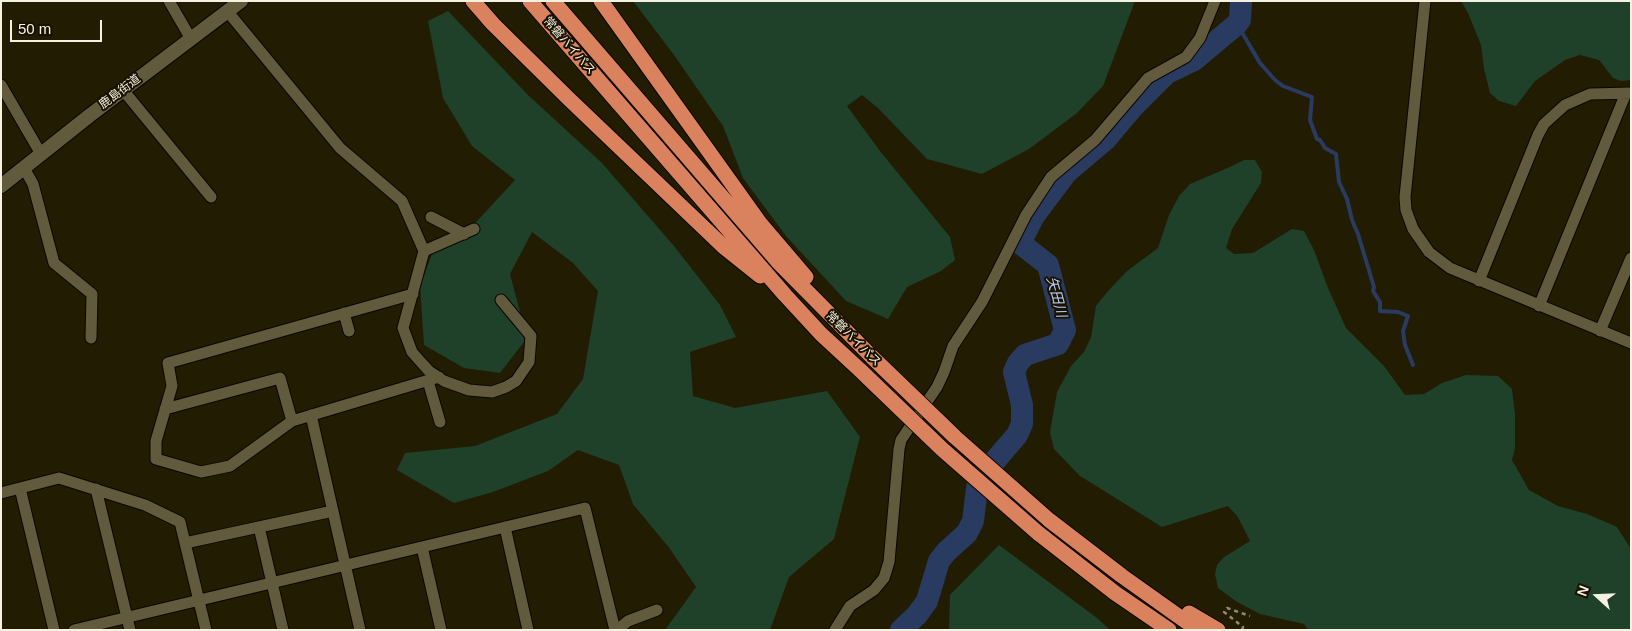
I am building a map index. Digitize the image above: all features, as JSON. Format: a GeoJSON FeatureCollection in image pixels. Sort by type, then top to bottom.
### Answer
{"type":"FeatureCollection","features":[{"type":"Feature","properties":{"kind":"highway"},"geometry":{"type":"LineString","coordinates":[[473,1],[493,24],[555,86],[724,248],[785,295]]}},
{"type":"Feature","properties":{"kind":"highway","name":"常磐バイパス"},"geometry":{"type":"LineString","coordinates":[[530,1],[821,334],[942,449],[1038,533],[1115,593],[1169,630]]}},
{"type":"Feature","properties":{"kind":"highway","name":"常磐バイパス"},"geometry":{"type":"LineString","coordinates":[[553,1],[780,264],[816,302],[955,438],[1049,520],[1122,576],[1198,630]]}},
{"type":"Feature","properties":{"kind":"highway"},"geometry":{"type":"LineString","coordinates":[[601,1],[760,223],[802,273],[825,296],[858,342]]}},
{"type":"Feature","properties":{"kind":"highway"},"geometry":{"type":"LineString","coordinates":[[1122,576],[1218,630]]}},
{"type":"Feature","properties":{"kind":"highway"},"geometry":{"type":"LineString","coordinates":[[1115,593],[1163,630]]}},
{"type":"Feature","properties":{"kind":"street"},"geometry":{"type":"LineString","coordinates":[[169,1],[191,39]]}},
{"type":"Feature","properties":{"kind":"street","name":"鹿島街道"},"geometry":{"type":"LineString","coordinates":[[1,186],[123,90],[241,1]]}},
{"type":"Feature","properties":{"kind":"street"},"geometry":{"type":"LineString","coordinates":[[835,630],[850,606],[874,590],[884,578],[889,562],[899,448],[902,440],[937,387],[953,346],[982,302],[1026,215],[1051,177],[1095,140],[1148,78],[1186,57],[1200,38],[1215,1]]}},
{"type":"Feature","properties":{"kind":"street"},"geometry":{"type":"LineString","coordinates":[[1425,1],[1406,176],[1406,210],[1413,229],[1429,252],[1450,268],[1631,343]]}},
{"type":"Feature","properties":{"kind":"street"},"geometry":{"type":"LineString","coordinates":[[228,12],[340,148],[402,201],[424,251],[404,328],[412,352],[419,360],[439,378],[457,387],[480,392],[492,392],[506,387],[516,380],[529,362],[531,336],[501,300]]}},
{"type":"Feature","properties":{"kind":"street"},"geometry":{"type":"LineString","coordinates":[[1,85],[41,154]]}},
{"type":"Feature","properties":{"kind":"street"},"geometry":{"type":"LineString","coordinates":[[123,90],[211,197]]}},
{"type":"Feature","properties":{"kind":"street"},"geometry":{"type":"LineString","coordinates":[[1479,281],[1544,124],[1565,105],[1578,98],[1590,94],[1628,93],[1539,306]]}},
{"type":"Feature","properties":{"kind":"street"},"geometry":{"type":"LineString","coordinates":[[24,168],[33,184],[54,264],[92,294],[91,338]]}},
{"type":"Feature","properties":{"kind":"street"},"geometry":{"type":"LineString","coordinates":[[424,251],[469,231],[431,217]]}},
{"type":"Feature","properties":{"kind":"street"},"geometry":{"type":"LineString","coordinates":[[1600,331],[1631,258]]}},
{"type":"Feature","properties":{"kind":"street"},"geometry":{"type":"LineString","coordinates":[[413,294],[168,363],[172,386],[156,441],[156,459],[201,472],[230,466],[292,421],[439,378]]}},
{"type":"Feature","properties":{"kind":"street"},"geometry":{"type":"LineString","coordinates":[[344,313],[349,330]]}},
{"type":"Feature","properties":{"kind":"street"},"geometry":{"type":"LineString","coordinates":[[165,408],[280,378],[292,421]]}},
{"type":"Feature","properties":{"kind":"street"},"geometry":{"type":"LineString","coordinates":[[428,381],[440,422]]}},
{"type":"Feature","properties":{"kind":"street"},"geometry":{"type":"LineString","coordinates":[[311,415],[360,630]]}},
{"type":"Feature","properties":{"kind":"street"},"geometry":{"type":"LineString","coordinates":[[1,493],[59,478],[145,505],[180,522],[206,630]]}},
{"type":"Feature","properties":{"kind":"street"},"geometry":{"type":"LineString","coordinates":[[20,488],[54,630]]}},
{"type":"Feature","properties":{"kind":"street"},"geometry":{"type":"LineString","coordinates":[[96,490],[130,630]]}},
{"type":"Feature","properties":{"kind":"street"},"geometry":{"type":"LineString","coordinates":[[74,630],[585,508],[616,630],[628,621],[657,610]]}},
{"type":"Feature","properties":{"kind":"street"},"geometry":{"type":"LineString","coordinates":[[185,543],[333,511]]}},
{"type":"Feature","properties":{"kind":"street"},"geometry":{"type":"LineString","coordinates":[[259,527],[283,630]]}},
{"type":"Feature","properties":{"kind":"street"},"geometry":{"type":"LineString","coordinates":[[505,527],[528,630]]}},
{"type":"Feature","properties":{"kind":"street"},"geometry":{"type":"LineString","coordinates":[[422,547],[441,630]]}},
{"type":"Feature","properties":{"kind":"path"},"geometry":{"type":"LineString","coordinates":[[1242,630],[1243,628],[1224,612],[1227,608],[1250,616]]}},
{"type":"Feature","properties":{"kind":"green space"},"geometry":{"type":"Polygon","coordinates":[[[633,1],[1135,1],[1103,86],[1077,113],[1029,149],[982,174],[927,159],[878,108],[862,95],[847,106],[880,151],[950,237],[955,260],[941,271],[907,287],[888,319],[846,301],[786,236],[743,178],[723,126],[674,55],[633,1]]]}},
{"type":"Feature","properties":{"kind":"green space"},"geometry":{"type":"Polygon","coordinates":[[[1461,1],[1631,1],[1631,80],[1621,81],[1613,78],[1599,60],[1580,55],[1565,60],[1535,81],[1516,106],[1499,101],[1490,93],[1481,45],[1461,1]]]}},
{"type":"Feature","properties":{"kind":"green space"},"geometry":{"type":"Polygon","coordinates":[[[448,11],[528,95],[602,163],[674,246],[720,305],[736,337],[690,352],[693,396],[735,408],[827,391],[860,437],[834,539],[789,577],[770,630],[665,630],[696,587],[670,549],[633,504],[619,465],[578,450],[548,471],[493,492],[454,503],[397,470],[405,453],[475,446],[557,414],[583,379],[598,291],[573,263],[532,232],[510,274],[527,338],[500,373],[464,368],[424,345],[420,286],[438,238],[467,232],[515,180],[472,146],[443,98],[428,21],[448,11]]]}},
{"type":"Feature","properties":{"kind":"green space"},"geometry":{"type":"Polygon","coordinates":[[[1244,160],[1255,160],[1262,172],[1261,183],[1232,229],[1226,248],[1234,254],[1253,253],[1292,229],[1304,231],[1314,250],[1346,328],[1384,366],[1405,395],[1424,394],[1442,383],[1466,375],[1498,376],[1512,389],[1515,414],[1515,448],[1512,460],[1529,490],[1558,506],[1587,514],[1617,527],[1631,549],[1631,630],[1308,630],[1304,624],[1260,614],[1237,602],[1218,588],[1215,574],[1217,565],[1224,557],[1250,541],[1238,517],[1228,506],[1162,527],[1080,476],[1054,449],[1050,432],[1057,392],[1071,366],[1084,352],[1091,337],[1096,306],[1127,271],[1158,248],[1169,215],[1179,196],[1190,184],[1244,160]]]}},
{"type":"Feature","properties":{"kind":"green space"},"geometry":{"type":"Polygon","coordinates":[[[999,545],[1097,618],[1110,630],[949,630],[950,595],[999,545]]]}},
{"type":"Feature","properties":{"kind":"waterway","name":"矢田川"},"geometry":{"type":"LineString","coordinates":[[901,630],[917,615],[927,601],[939,561],[967,533],[973,521],[977,488],[981,477],[1017,435],[1022,424],[1022,405],[1014,372],[1018,363],[1025,355],[1058,344],[1065,330],[1048,265],[1020,243],[1034,216],[1067,172],[1106,139],[1133,107],[1167,73],[1194,60],[1237,24],[1240,20],[1241,1]]}},
{"type":"Feature","properties":{"kind":"waterway"},"geometry":{"type":"LineString","coordinates":[[1237,24],[1260,63],[1275,80],[1283,86],[1312,97],[1310,120],[1317,139],[1320,140],[1325,148],[1336,154],[1339,182],[1347,199],[1352,220],[1358,234],[1374,287],[1373,291],[1380,302],[1380,311],[1398,312],[1408,316],[1403,331],[1405,345],[1413,365]]}}]}
